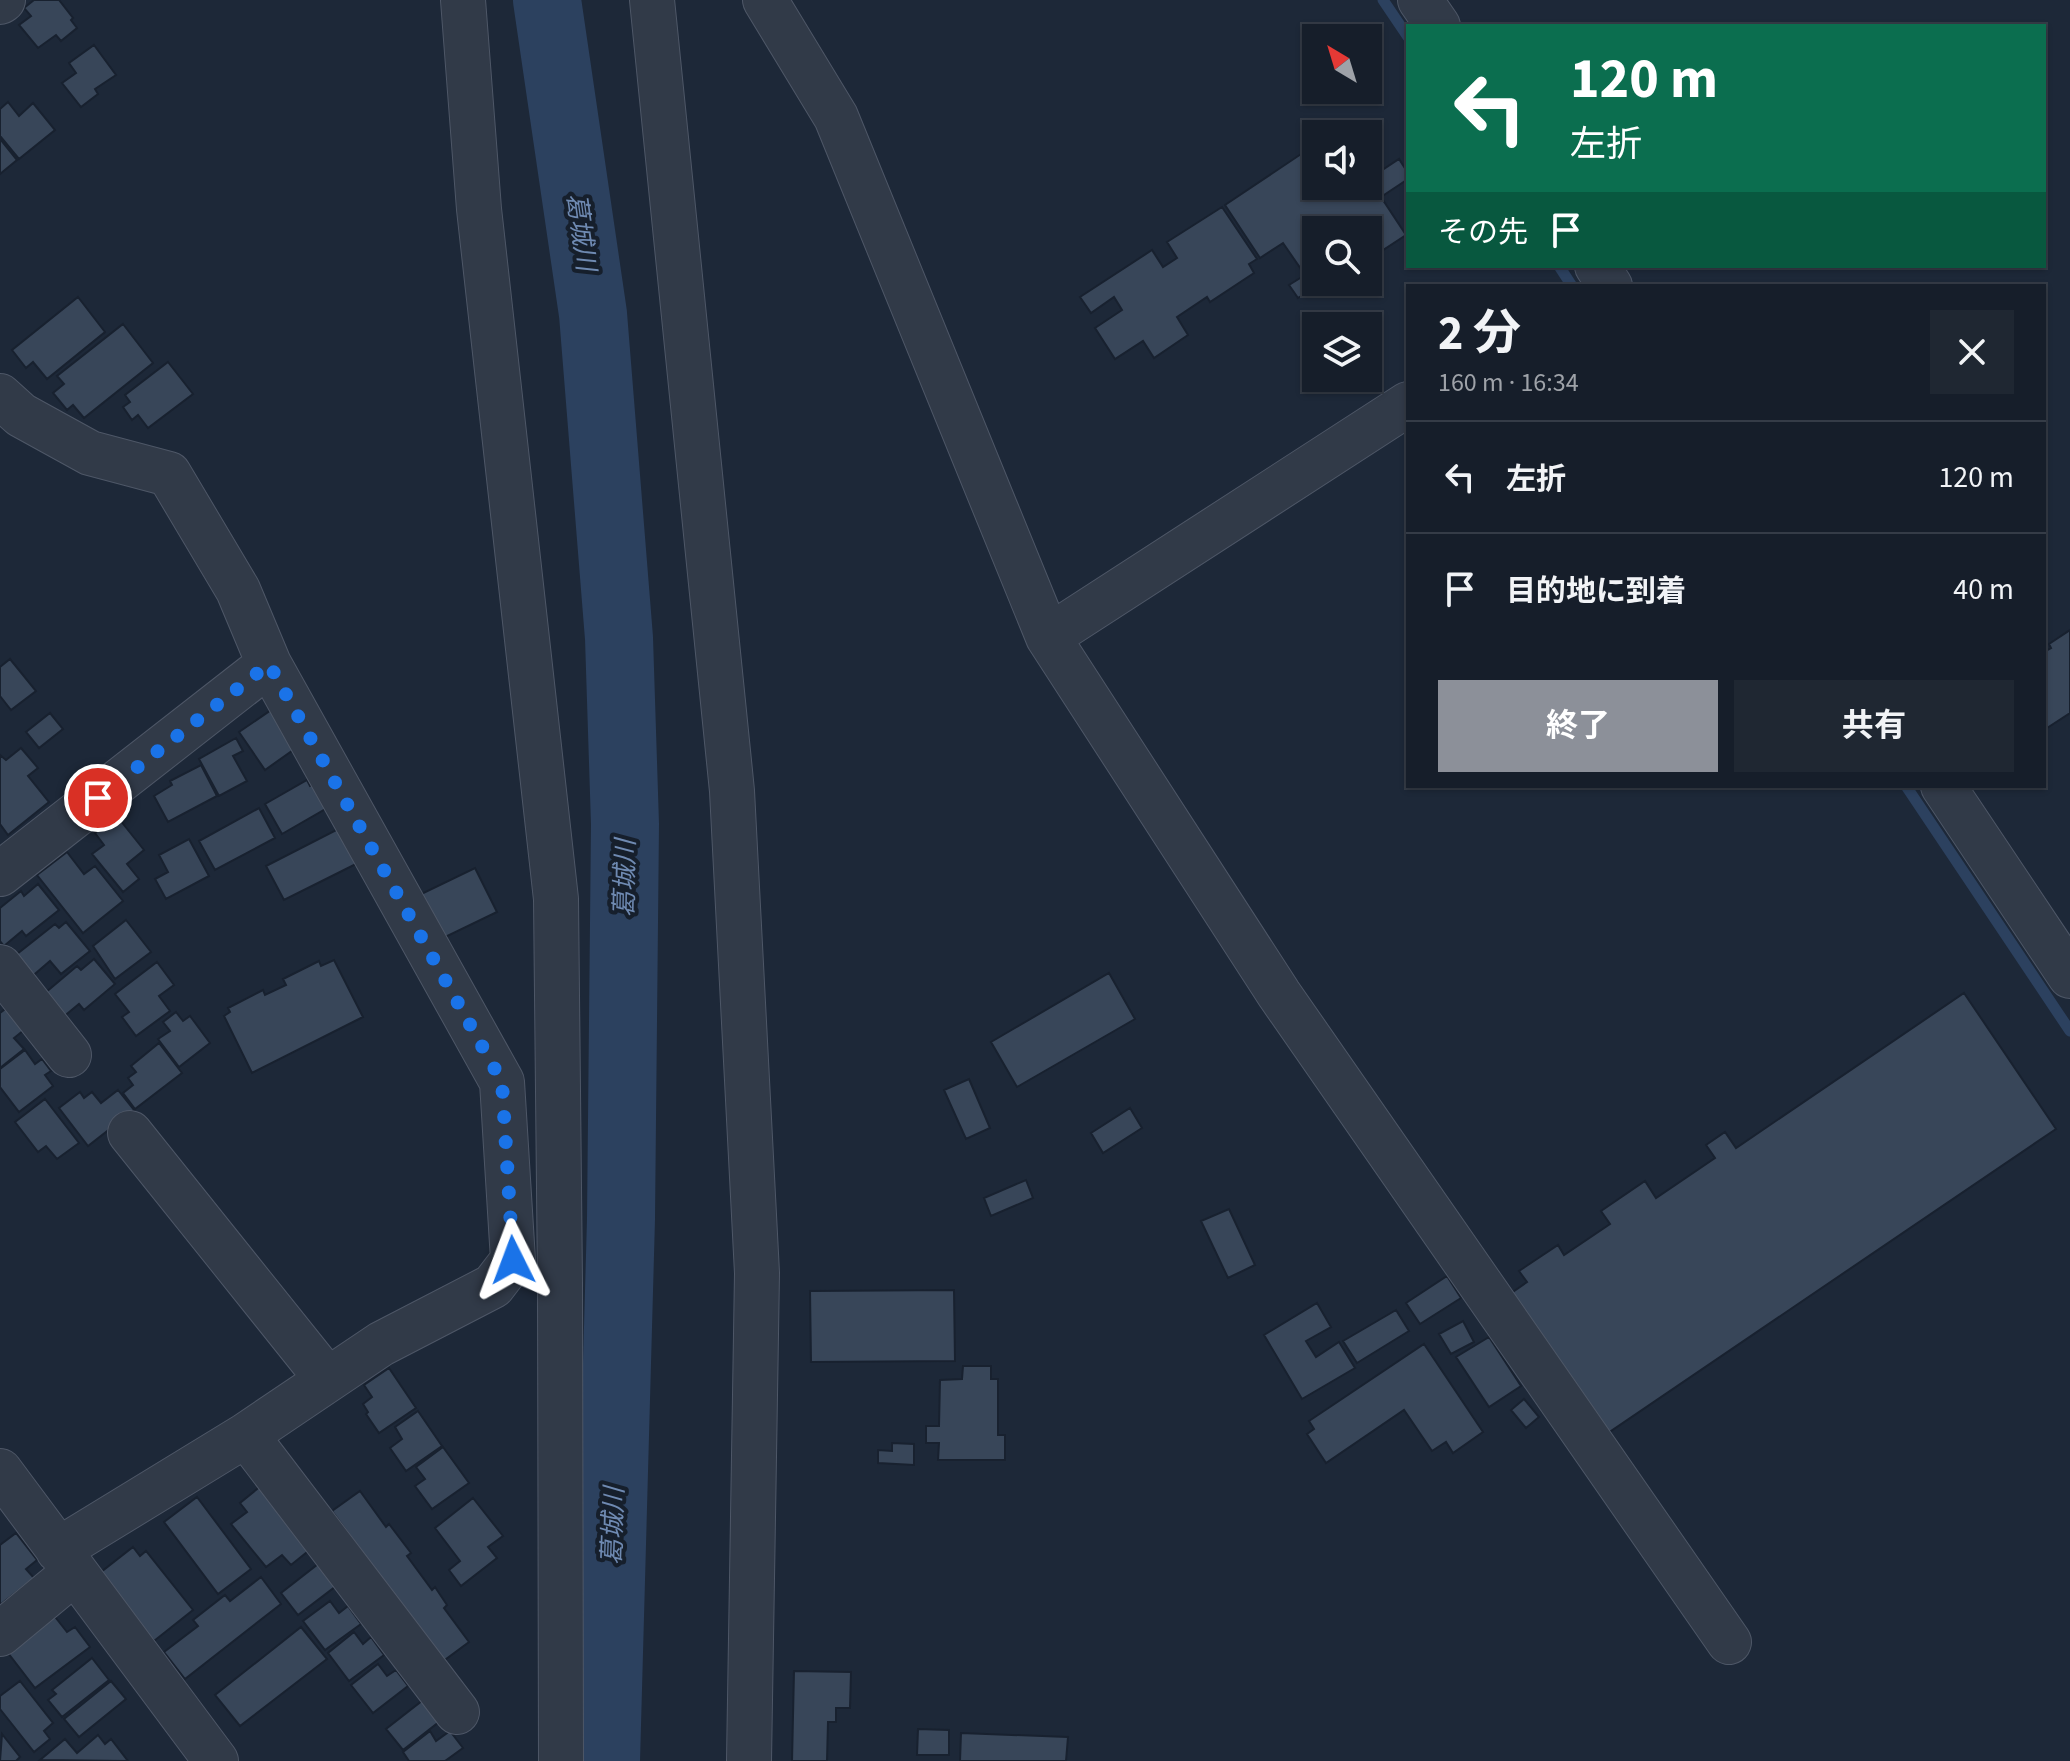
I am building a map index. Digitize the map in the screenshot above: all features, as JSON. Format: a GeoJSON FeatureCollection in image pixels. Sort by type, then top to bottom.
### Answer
{"type":"FeatureCollection","features":[{"type":"Feature","properties":{"kind":"street"},"geometry":{"type":"LineString","coordinates":[[463,0],[480,225],[556,899],[561,1761]]}},
{"type":"Feature","properties":{"kind":"street"},"geometry":{"type":"LineString","coordinates":[[652,0],[732,791],[757,1273],[749,1761]]}},
{"type":"Feature","properties":{"kind":"street"},"geometry":{"type":"LineString","coordinates":[[765,0],[836,117],[1048,637],[1279,994],[1729,1642]]}},
{"type":"Feature","properties":{"kind":"street"},"geometry":{"type":"LineString","coordinates":[[1420,0],[1437,24]]}},
{"type":"Feature","properties":{"kind":"street"},"geometry":{"type":"LineString","coordinates":[[0,396],[21,415],[90,453],[169,474],[238,590],[269,664],[502,1082],[513,1260],[493,1286],[381,1344],[67,1561],[0,1634]]}},
{"type":"Feature","properties":{"kind":"street"},"geometry":{"type":"LineString","coordinates":[[1048,637],[1406,405]]}},
{"type":"Feature","properties":{"kind":"street"},"geometry":{"type":"LineString","coordinates":[[0,874],[269,664]]}},
{"type":"Feature","properties":{"kind":"street"},"geometry":{"type":"LineString","coordinates":[[1944,788],[2070,976]]}},
{"type":"Feature","properties":{"kind":"street"},"geometry":{"type":"LineString","coordinates":[[0,967],[69,1055]]}},
{"type":"Feature","properties":{"kind":"street"},"geometry":{"type":"LineString","coordinates":[[130,1133],[327,1379]]}},
{"type":"Feature","properties":{"kind":"street"},"geometry":{"type":"LineString","coordinates":[[246,1435],[457,1712]]}},
{"type":"Feature","properties":{"kind":"street"},"geometry":{"type":"LineString","coordinates":[[0,1471],[216,1761]]}},
{"type":"Feature","properties":{"kind":"building"},"geometry":{"type":"Polygon","coordinates":[[[34,0],[59,0],[77,28],[61,41],[56,35],[38,48],[19,25],[31,16],[24,8],[34,0]]]}},
{"type":"Feature","properties":{"kind":"building"},"geometry":{"type":"Polygon","coordinates":[[[94,45],[116,75],[95,89],[98,94],[81,107],[62,83],[76,73],[69,63],[94,45]]]}},
{"type":"Feature","properties":{"kind":"building"},"geometry":{"type":"Polygon","coordinates":[[[8,102],[19,116],[33,103],[55,130],[19,159],[0,136],[0,109],[8,102]]]}},
{"type":"Feature","properties":{"kind":"building"},"geometry":{"type":"Polygon","coordinates":[[[0,139],[17,160],[0,174],[0,139]]]}},
{"type":"Feature","properties":{"kind":"building"},"geometry":{"type":"Polygon","coordinates":[[[1302,153],[1302,200],[1382,199],[1406,235],[1382,251],[1382,216],[1302,216],[1302,271],[1283,243],[1260,258],[1225,205],[1302,153]]]}},
{"type":"Feature","properties":{"kind":"building"},"geometry":{"type":"Polygon","coordinates":[[[1399,159],[1406,170],[1406,180],[1382,196],[1382,170],[1399,159]]]}},
{"type":"Feature","properties":{"kind":"building"},"geometry":{"type":"Polygon","coordinates":[[[1222,207],[1257,259],[1249,264],[1254,273],[1210,302],[1207,297],[1177,317],[1188,335],[1154,358],[1143,341],[1115,359],[1095,328],[1122,310],[1114,297],[1091,313],[1080,297],[1152,250],[1163,267],[1177,258],[1167,242],[1222,207]]]}},
{"type":"Feature","properties":{"kind":"building"},"geometry":{"type":"Polygon","coordinates":[[[1302,277],[1302,295],[1298,298],[1289,285],[1302,277]]]}},
{"type":"Feature","properties":{"kind":"building"},"geometry":{"type":"Polygon","coordinates":[[[78,297],[105,332],[47,379],[33,362],[26,368],[12,350],[78,297]]]}},
{"type":"Feature","properties":{"kind":"building"},"geometry":{"type":"Polygon","coordinates":[[[123,324],[153,363],[84,418],[73,405],[67,410],[53,393],[64,384],[57,376],[123,324]]]}},
{"type":"Feature","properties":{"kind":"building"},"geometry":{"type":"Polygon","coordinates":[[[168,362],[193,394],[148,428],[138,415],[132,420],[123,407],[130,402],[125,395],[168,362]]]}},
{"type":"Feature","properties":{"kind":"building"},"geometry":{"type":"Polygon","coordinates":[[[2070,630],[2070,713],[2046,729],[2046,651],[2051,648],[2049,644],[2070,630]]]}},
{"type":"Feature","properties":{"kind":"building"},"geometry":{"type":"Polygon","coordinates":[[[10,659],[36,691],[11,710],[0,696],[0,667],[10,659]]]}},
{"type":"Feature","properties":{"kind":"building"},"geometry":{"type":"Polygon","coordinates":[[[277,706],[303,743],[265,770],[239,732],[277,706]]]}},
{"type":"Feature","properties":{"kind":"building"},"geometry":{"type":"Polygon","coordinates":[[[50,713],[63,729],[39,748],[26,732],[50,713]]]}},
{"type":"Feature","properties":{"kind":"building"},"geometry":{"type":"Polygon","coordinates":[[[236,738],[243,751],[233,756],[247,781],[219,796],[199,759],[236,738]]]}},
{"type":"Feature","properties":{"kind":"building"},"geometry":{"type":"Polygon","coordinates":[[[21,748],[38,768],[28,776],[49,802],[8,835],[0,824],[0,755],[6,760],[21,748]]]}},
{"type":"Feature","properties":{"kind":"building"},"geometry":{"type":"Polygon","coordinates":[[[201,765],[217,796],[168,822],[154,796],[172,785],[170,781],[201,765]]]}},
{"type":"Feature","properties":{"kind":"building"},"geometry":{"type":"Polygon","coordinates":[[[307,780],[310,786],[321,780],[334,804],[282,834],[265,804],[307,780]]]}},
{"type":"Feature","properties":{"kind":"building"},"geometry":{"type":"Polygon","coordinates":[[[259,808],[275,838],[215,870],[199,841],[259,808]]]}},
{"type":"Feature","properties":{"kind":"building"},"geometry":{"type":"Polygon","coordinates":[[[116,815],[144,850],[127,864],[139,879],[123,892],[92,854],[104,845],[95,833],[116,815]]]}},
{"type":"Feature","properties":{"kind":"building"},"geometry":{"type":"Polygon","coordinates":[[[344,826],[362,861],[284,900],[266,866],[344,826]]]}},
{"type":"Feature","properties":{"kind":"building"},"geometry":{"type":"Polygon","coordinates":[[[189,839],[209,876],[166,899],[155,879],[168,872],[159,855],[189,839]]]}},
{"type":"Feature","properties":{"kind":"building"},"geometry":{"type":"Polygon","coordinates":[[[67,852],[84,874],[95,866],[123,901],[83,933],[37,875],[67,852]]]}},
{"type":"Feature","properties":{"kind":"building"},"geometry":{"type":"Polygon","coordinates":[[[475,868],[497,912],[437,941],[415,897],[475,868]]]}},
{"type":"Feature","properties":{"kind":"building"},"geometry":{"type":"Polygon","coordinates":[[[38,884],[59,910],[26,936],[22,931],[4,946],[0,941],[0,908],[21,891],[24,896],[38,884]]]}},
{"type":"Feature","properties":{"kind":"building"},"geometry":{"type":"Polygon","coordinates":[[[126,920],[151,952],[115,979],[93,946],[126,920]]]}},
{"type":"Feature","properties":{"kind":"building"},"geometry":{"type":"Polygon","coordinates":[[[66,922],[90,951],[61,974],[50,961],[29,979],[12,958],[55,924],[59,928],[66,922]]]}},
{"type":"Feature","properties":{"kind":"building"},"geometry":{"type":"Polygon","coordinates":[[[94,959],[115,984],[84,1010],[79,1004],[62,1018],[45,993],[77,966],[81,970],[94,959]]]}},
{"type":"Feature","properties":{"kind":"building"},"geometry":{"type":"Polygon","coordinates":[[[334,960],[363,1017],[252,1073],[224,1016],[230,1012],[228,1008],[263,990],[265,995],[286,985],[283,979],[319,961],[321,966],[334,960]]]}},
{"type":"Feature","properties":{"kind":"building"},"geometry":{"type":"Polygon","coordinates":[[[157,962],[174,985],[159,996],[170,1011],[136,1036],[122,1017],[129,1012],[115,994],[157,962]]]}},
{"type":"Feature","properties":{"kind":"building"},"geometry":{"type":"Polygon","coordinates":[[[1109,973],[1135,1019],[1017,1087],[991,1042],[1109,973]]]}},
{"type":"Feature","properties":{"kind":"building"},"geometry":{"type":"Polygon","coordinates":[[[1964,993],[2056,1129],[1605,1435],[1510,1294],[1527,1282],[1519,1271],[1558,1245],[1564,1255],[1610,1224],[1601,1211],[1645,1181],[1656,1198],[1715,1158],[1706,1145],[1725,1132],[1736,1148],[1964,993]]]}},
{"type":"Feature","properties":{"kind":"building"},"geometry":{"type":"Polygon","coordinates":[[[12,1004],[29,1026],[14,1038],[24,1049],[0,1068],[0,1013],[12,1004]]]}},
{"type":"Feature","properties":{"kind":"building"},"geometry":{"type":"Polygon","coordinates":[[[176,1012],[183,1021],[190,1016],[210,1043],[179,1067],[158,1039],[170,1031],[163,1022],[176,1012]]]}},
{"type":"Feature","properties":{"kind":"building"},"geometry":{"type":"Polygon","coordinates":[[[159,1043],[182,1073],[135,1109],[123,1093],[133,1085],[128,1078],[136,1072],[131,1066],[159,1043]]]}},
{"type":"Feature","properties":{"kind":"building"},"geometry":{"type":"Polygon","coordinates":[[[25,1050],[35,1064],[42,1059],[51,1071],[45,1075],[53,1086],[19,1112],[0,1087],[0,1069],[25,1050]]]}},
{"type":"Feature","properties":{"kind":"building"},"geometry":{"type":"Polygon","coordinates":[[[969,1079],[990,1128],[966,1139],[944,1090],[969,1079]]]}},
{"type":"Feature","properties":{"kind":"building"},"geometry":{"type":"Polygon","coordinates":[[[118,1090],[134,1110],[88,1146],[59,1108],[80,1092],[84,1098],[92,1092],[101,1103],[118,1090]]]}},
{"type":"Feature","properties":{"kind":"building"},"geometry":{"type":"Polygon","coordinates":[[[45,1099],[79,1143],[57,1159],[46,1146],[38,1152],[15,1122],[45,1099]]]}},
{"type":"Feature","properties":{"kind":"building"},"geometry":{"type":"Polygon","coordinates":[[[1130,1108],[1142,1128],[1103,1153],[1091,1133],[1130,1108]]]}},
{"type":"Feature","properties":{"kind":"building"},"geometry":{"type":"Polygon","coordinates":[[[1026,1180],[1033,1198],[991,1216],[984,1198],[1026,1180]]]}},
{"type":"Feature","properties":{"kind":"building"},"geometry":{"type":"Polygon","coordinates":[[[1229,1209],[1255,1265],[1228,1278],[1201,1221],[1229,1209]]]}},
{"type":"Feature","properties":{"kind":"building"},"geometry":{"type":"Polygon","coordinates":[[[1447,1276],[1461,1298],[1420,1324],[1406,1303],[1447,1276]]]}},
{"type":"Feature","properties":{"kind":"building"},"geometry":{"type":"Polygon","coordinates":[[[954,1290],[955,1361],[811,1362],[810,1291],[954,1290]]]}},
{"type":"Feature","properties":{"kind":"building"},"geometry":{"type":"Polygon","coordinates":[[[1317,1303],[1331,1327],[1306,1341],[1316,1357],[1339,1342],[1355,1368],[1302,1399],[1264,1335],[1317,1303]]]}},
{"type":"Feature","properties":{"kind":"building"},"geometry":{"type":"Polygon","coordinates":[[[1396,1310],[1409,1331],[1357,1363],[1343,1341],[1396,1310]]]}},
{"type":"Feature","properties":{"kind":"building"},"geometry":{"type":"Polygon","coordinates":[[[1463,1321],[1474,1342],[1451,1354],[1439,1334],[1463,1321]]]}},
{"type":"Feature","properties":{"kind":"building"},"geometry":{"type":"Polygon","coordinates":[[[1489,1337],[1521,1386],[1489,1407],[1456,1357],[1489,1337]]]}},
{"type":"Feature","properties":{"kind":"building"},"geometry":{"type":"Polygon","coordinates":[[[1424,1344],[1483,1432],[1453,1453],[1446,1442],[1432,1451],[1404,1410],[1326,1463],[1307,1434],[1314,1429],[1309,1421],[1424,1344]]]}},
{"type":"Feature","properties":{"kind":"building"},"geometry":{"type":"Polygon","coordinates":[[[963,1366],[991,1366],[991,1379],[998,1379],[998,1435],[1005,1435],[1005,1460],[938,1460],[939,1443],[926,1443],[926,1426],[939,1426],[940,1380],[962,1379],[963,1366]]]}},
{"type":"Feature","properties":{"kind":"building"},"geometry":{"type":"Polygon","coordinates":[[[389,1368],[416,1408],[379,1433],[366,1414],[368,1412],[363,1404],[372,1397],[364,1385],[389,1368]]]}},
{"type":"Feature","properties":{"kind":"building"},"geometry":{"type":"Polygon","coordinates":[[[1524,1399],[1539,1417],[1526,1428],[1511,1410],[1524,1399]]]}},
{"type":"Feature","properties":{"kind":"building"},"geometry":{"type":"Polygon","coordinates":[[[418,1411],[442,1446],[406,1471],[390,1448],[402,1439],[395,1427],[418,1411]]]}},
{"type":"Feature","properties":{"kind":"building"},"geometry":{"type":"Polygon","coordinates":[[[892,1443],[914,1444],[914,1465],[878,1463],[878,1450],[892,1451],[892,1443]]]}},
{"type":"Feature","properties":{"kind":"building"},"geometry":{"type":"Polygon","coordinates":[[[443,1447],[469,1483],[432,1509],[415,1486],[425,1479],[416,1467],[443,1447]]]}},
{"type":"Feature","properties":{"kind":"building"},"geometry":{"type":"Polygon","coordinates":[[[262,1485],[312,1548],[291,1565],[282,1555],[266,1567],[231,1524],[247,1512],[240,1503],[262,1485]]]}},
{"type":"Feature","properties":{"kind":"building"},"geometry":{"type":"Polygon","coordinates":[[[360,1491],[386,1527],[389,1524],[411,1553],[407,1556],[432,1590],[435,1587],[447,1605],[444,1608],[469,1642],[442,1662],[332,1511],[360,1491]]]}},
{"type":"Feature","properties":{"kind":"building"},"geometry":{"type":"Polygon","coordinates":[[[197,1497],[251,1569],[218,1594],[164,1522],[197,1497]]]}},
{"type":"Feature","properties":{"kind":"building"},"geometry":{"type":"Polygon","coordinates":[[[473,1498],[503,1536],[488,1547],[497,1558],[461,1586],[449,1570],[460,1561],[435,1528],[473,1498]]]}},
{"type":"Feature","properties":{"kind":"building"},"geometry":{"type":"Polygon","coordinates":[[[16,1533],[37,1560],[26,1569],[34,1578],[0,1605],[0,1545],[16,1533]]]}},
{"type":"Feature","properties":{"kind":"building"},"geometry":{"type":"Polygon","coordinates":[[[133,1547],[140,1556],[146,1551],[193,1610],[154,1641],[96,1576],[133,1547]]]}},
{"type":"Feature","properties":{"kind":"building"},"geometry":{"type":"Polygon","coordinates":[[[322,1561],[340,1583],[298,1615],[281,1593],[322,1561]]]}},
{"type":"Feature","properties":{"kind":"building"},"geometry":{"type":"Polygon","coordinates":[[[261,1577],[281,1604],[185,1679],[164,1652],[198,1626],[193,1620],[225,1595],[230,1601],[261,1577]]]}},
{"type":"Feature","properties":{"kind":"building"},"geometry":{"type":"Polygon","coordinates":[[[330,1601],[339,1613],[348,1606],[361,1624],[325,1650],[303,1621],[330,1601]]]}},
{"type":"Feature","properties":{"kind":"building"},"geometry":{"type":"Polygon","coordinates":[[[52,1613],[67,1632],[75,1627],[90,1647],[35,1688],[5,1649],[52,1613]]]}},
{"type":"Feature","properties":{"kind":"building"},"geometry":{"type":"Polygon","coordinates":[[[301,1627],[327,1659],[240,1726],[215,1695],[301,1627]]]}},
{"type":"Feature","properties":{"kind":"building"},"geometry":{"type":"Polygon","coordinates":[[[354,1632],[363,1644],[371,1637],[384,1655],[349,1681],[328,1653],[354,1632]]]}},
{"type":"Feature","properties":{"kind":"building"},"geometry":{"type":"Polygon","coordinates":[[[92,1658],[109,1680],[62,1717],[48,1700],[56,1694],[52,1690],[92,1658]]]}},
{"type":"Feature","properties":{"kind":"building"},"geometry":{"type":"Polygon","coordinates":[[[378,1664],[387,1676],[396,1670],[408,1686],[373,1713],[351,1685],[378,1664]]]}},
{"type":"Feature","properties":{"kind":"building"},"geometry":{"type":"Polygon","coordinates":[[[794,1671],[851,1672],[850,1708],[836,1708],[836,1722],[828,1722],[827,1761],[792,1761],[794,1671]]]}},
{"type":"Feature","properties":{"kind":"building"},"geometry":{"type":"Polygon","coordinates":[[[20,1681],[53,1723],[44,1731],[50,1739],[34,1752],[0,1709],[0,1696],[20,1681]]]}},
{"type":"Feature","properties":{"kind":"building"},"geometry":{"type":"Polygon","coordinates":[[[111,1681],[126,1699],[79,1737],[64,1719],[111,1681]]]}},
{"type":"Feature","properties":{"kind":"building"},"geometry":{"type":"Polygon","coordinates":[[[427,1697],[444,1718],[403,1750],[386,1729],[427,1697]]]}},
{"type":"Feature","properties":{"kind":"building"},"geometry":{"type":"Polygon","coordinates":[[[918,1729],[949,1730],[949,1755],[917,1755],[918,1729]]]}},
{"type":"Feature","properties":{"kind":"building"},"geometry":{"type":"Polygon","coordinates":[[[430,1731],[436,1741],[450,1731],[463,1748],[445,1761],[409,1761],[403,1752],[430,1731]]]}},
{"type":"Feature","properties":{"kind":"building"},"geometry":{"type":"Polygon","coordinates":[[[961,1733],[1068,1737],[1066,1761],[960,1761],[961,1733]]]}},
{"type":"Feature","properties":{"kind":"building"},"geometry":{"type":"Polygon","coordinates":[[[2,1734],[20,1757],[16,1761],[0,1761],[2,1734]]]}},
{"type":"Feature","properties":{"kind":"building"},"geometry":{"type":"Polygon","coordinates":[[[98,1735],[105,1744],[111,1739],[128,1761],[40,1760],[65,1739],[77,1753],[98,1735]]]}},
{"type":"Feature","properties":{"kind":"waterway","name":"葛城川"},"geometry":{"type":"LineString","coordinates":[[547,0],[593,314],[619,638],[625,824],[621,1219],[606,1761]]}},
{"type":"Feature","properties":{"kind":"waterway"},"geometry":{"type":"LineString","coordinates":[[1383,0],[1406,34]]}},
{"type":"Feature","properties":{"kind":"waterway"},"geometry":{"type":"LineString","coordinates":[[1560,268],[1571,284]]}},
{"type":"Feature","properties":{"kind":"waterway"},"geometry":{"type":"LineString","coordinates":[[1907,788],[2070,1031]]}},
{"type":"Feature","properties":{"kind":"route"},"geometry":{"type":"LineString","coordinates":[[98,798],[269,664],[502,1082],[513,1260]]}}]}
